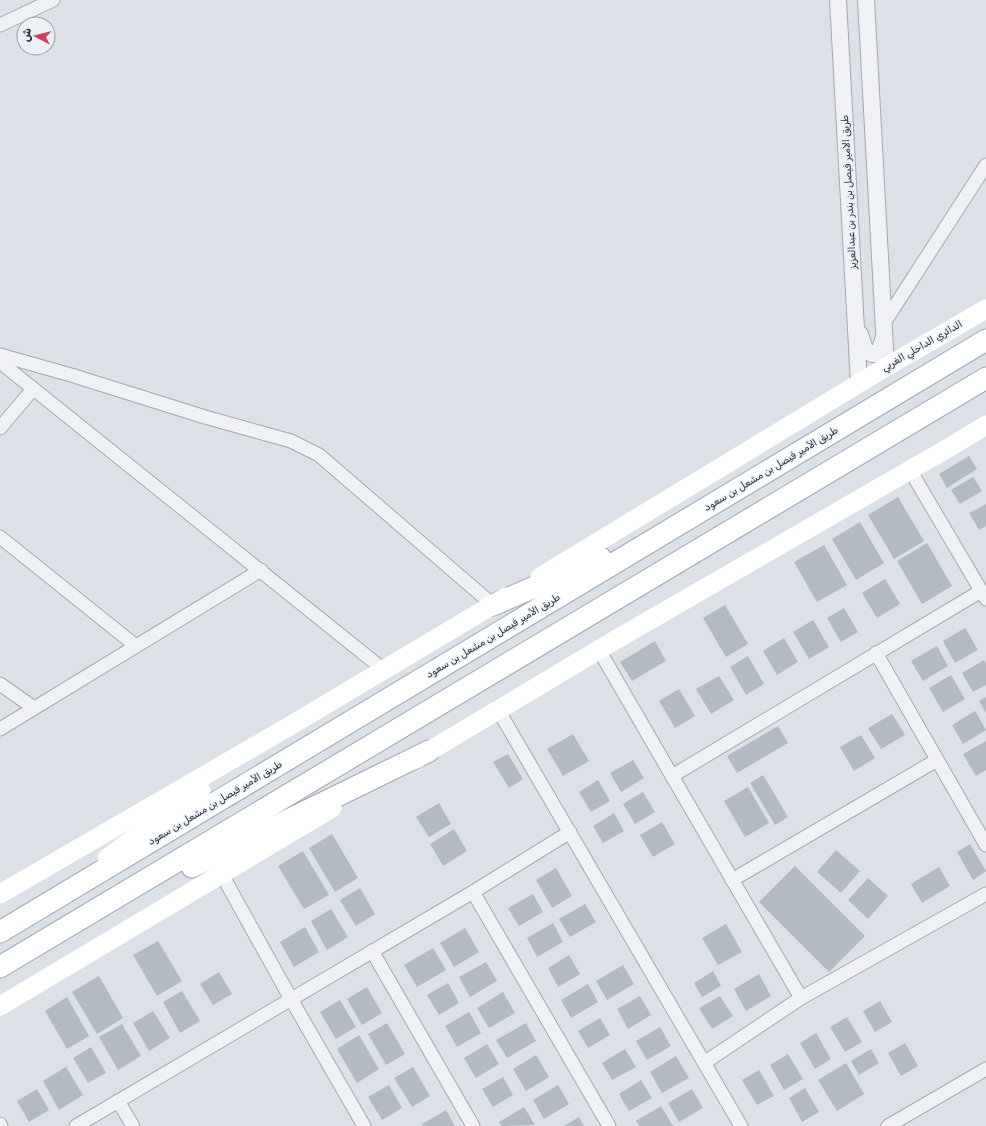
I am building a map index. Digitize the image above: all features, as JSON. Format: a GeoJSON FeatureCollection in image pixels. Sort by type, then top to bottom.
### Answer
{"type":"FeatureCollection","features":[{"type":"Feature","properties":{"kind":"main road","name":"الدائري الداخلي الغربي"},"geometry":{"type":"LineString","coordinates":[[288,726],[493,605],[886,367],[986,309]]}},
{"type":"Feature","properties":{"kind":"main road","name":"طريق الأمير فيصل بن مشعل بن سعود"},"geometry":{"type":"LineString","coordinates":[[0,932],[986,340]]}},
{"type":"Feature","properties":{"kind":"main road"},"geometry":{"type":"LineString","coordinates":[[0,967],[986,378]]}},
{"type":"Feature","properties":{"kind":"main road"},"geometry":{"type":"LineString","coordinates":[[0,1006],[498,709],[986,425]]}},
{"type":"Feature","properties":{"kind":"main road"},"geometry":{"type":"LineString","coordinates":[[493,605],[681,523]]}},
{"type":"Feature","properties":{"kind":"main road"},"geometry":{"type":"LineString","coordinates":[[34,911],[288,726]]}},
{"type":"Feature","properties":{"kind":"main road"},"geometry":{"type":"LineString","coordinates":[[0,894],[288,726]]}},
{"type":"Feature","properties":{"kind":"main road"},"geometry":{"type":"LineString","coordinates":[[64,930],[429,751]]}},
{"type":"Feature","properties":{"kind":"street"},"geometry":{"type":"LineString","coordinates":[[0,25],[53,0]]}},
{"type":"Feature","properties":{"kind":"street","name":"طريق الامير فيصل بن بندر بن عبدالعزيز"},"geometry":{"type":"LineString","coordinates":[[838,0],[859,384]]}},
{"type":"Feature","properties":{"kind":"street"},"geometry":{"type":"LineString","coordinates":[[866,0],[886,367]]}},
{"type":"Feature","properties":{"kind":"street"},"geometry":{"type":"LineString","coordinates":[[856,319],[866,350],[872,354],[877,354],[880,349],[884,330],[986,165]]}},
{"type":"Feature","properties":{"kind":"street"},"geometry":{"type":"LineString","coordinates":[[0,355],[71,375],[205,417],[291,441],[319,455],[493,605]]}},
{"type":"Feature","properties":{"kind":"street"},"geometry":{"type":"LineString","coordinates":[[0,362],[384,670]]}},
{"type":"Feature","properties":{"kind":"street"},"geometry":{"type":"LineString","coordinates":[[0,428],[33,389]]}},
{"type":"Feature","properties":{"kind":"street"},"geometry":{"type":"LineString","coordinates":[[672,776],[876,654],[984,595],[910,470]]}},
{"type":"Feature","properties":{"kind":"street"},"geometry":{"type":"LineString","coordinates":[[0,537],[136,646]]}},
{"type":"Feature","properties":{"kind":"street"},"geometry":{"type":"LineString","coordinates":[[0,729],[261,570]]}},
{"type":"Feature","properties":{"kind":"street"},"geometry":{"type":"LineString","coordinates":[[599,650],[801,998]]}},
{"type":"Feature","properties":{"kind":"street"},"geometry":{"type":"LineString","coordinates":[[876,654],[986,845]]}},
{"type":"Feature","properties":{"kind":"street"},"geometry":{"type":"LineString","coordinates":[[0,684],[34,708]]}},
{"type":"Feature","properties":{"kind":"street"},"geometry":{"type":"LineString","coordinates":[[498,709],[741,1126]]}},
{"type":"Feature","properties":{"kind":"street"},"geometry":{"type":"LineString","coordinates":[[732,880],[937,760]]}},
{"type":"Feature","properties":{"kind":"street"},"geometry":{"type":"LineString","coordinates":[[76,1126],[473,892],[570,832]]}},
{"type":"Feature","properties":{"kind":"street"},"geometry":{"type":"LineString","coordinates":[[221,873],[364,1126]]}},
{"type":"Feature","properties":{"kind":"street"},"geometry":{"type":"LineString","coordinates":[[473,892],[609,1126]]}},
{"type":"Feature","properties":{"kind":"street"},"geometry":{"type":"LineString","coordinates":[[704,1063],[801,998],[986,894]]}},
{"type":"Feature","properties":{"kind":"street"},"geometry":{"type":"LineString","coordinates":[[372,952],[473,1126]]}},
{"type":"Feature","properties":{"kind":"street"},"geometry":{"type":"LineString","coordinates":[[888,1126],[986,1069]]}},
{"type":"Feature","properties":{"kind":"street"},"geometry":{"type":"LineString","coordinates":[[118,1101],[133,1126]]}},
{"type":"Feature","properties":{"kind":"building"},"geometry":{"type":"Polygon","coordinates":[[[969,456],[977,469],[947,488],[939,474],[969,456]]]}},
{"type":"Feature","properties":{"kind":"building"},"geometry":{"type":"Polygon","coordinates":[[[973,477],[982,491],[960,504],[951,490],[973,477]]]}},
{"type":"Feature","properties":{"kind":"building"},"geometry":{"type":"Polygon","coordinates":[[[898,497],[924,541],[894,559],[868,515],[898,497]]]}},
{"type":"Feature","properties":{"kind":"building"},"geometry":{"type":"Polygon","coordinates":[[[986,504],[986,526],[979,530],[969,513],[986,504]]]}},
{"type":"Feature","properties":{"kind":"building"},"geometry":{"type":"Polygon","coordinates":[[[860,522],[884,563],[856,580],[832,539],[860,522]]]}},
{"type":"Feature","properties":{"kind":"building"},"geometry":{"type":"Polygon","coordinates":[[[927,543],[952,586],[922,604],[897,561],[927,543]]]}},
{"type":"Feature","properties":{"kind":"building"},"geometry":{"type":"Polygon","coordinates":[[[824,545],[847,585],[817,602],[794,562],[824,545]]]}},
{"type":"Feature","properties":{"kind":"building"},"geometry":{"type":"Polygon","coordinates":[[[885,579],[900,604],[877,618],[862,593],[885,579]]]}},
{"type":"Feature","properties":{"kind":"building"},"geometry":{"type":"Polygon","coordinates":[[[725,605],[748,644],[726,657],[703,618],[725,605]]]}},
{"type":"Feature","properties":{"kind":"building"},"geometry":{"type":"Polygon","coordinates":[[[844,608],[858,632],[841,642],[827,618],[844,608]]]}},
{"type":"Feature","properties":{"kind":"building"},"geometry":{"type":"Polygon","coordinates":[[[813,620],[829,647],[809,659],[793,632],[813,620]]]}},
{"type":"Feature","properties":{"kind":"building"},"geometry":{"type":"Polygon","coordinates":[[[965,628],[978,650],[955,663],[943,641],[965,628]]]}},
{"type":"Feature","properties":{"kind":"building"},"geometry":{"type":"Polygon","coordinates":[[[784,638],[798,662],[777,675],[763,651],[784,638]]]}},
{"type":"Feature","properties":{"kind":"building"},"geometry":{"type":"Polygon","coordinates":[[[655,641],[666,661],[632,681],[620,662],[655,641]]]}},
{"type":"Feature","properties":{"kind":"building"},"geometry":{"type":"Polygon","coordinates":[[[937,646],[948,666],[923,681],[911,661],[937,646]]]}},
{"type":"Feature","properties":{"kind":"building"},"geometry":{"type":"Polygon","coordinates":[[[748,656],[764,684],[746,695],[730,667],[748,656]]]}},
{"type":"Feature","properties":{"kind":"building"},"geometry":{"type":"Polygon","coordinates":[[[984,660],[986,664],[986,685],[973,692],[962,673],[984,660]]]}},
{"type":"Feature","properties":{"kind":"building"},"geometry":{"type":"Polygon","coordinates":[[[951,675],[965,699],[943,712],[929,688],[951,675]]]}},
{"type":"Feature","properties":{"kind":"building"},"geometry":{"type":"Polygon","coordinates":[[[719,676],[734,700],[711,714],[696,689],[719,676]]]}},
{"type":"Feature","properties":{"kind":"building"},"geometry":{"type":"Polygon","coordinates":[[[679,689],[695,716],[675,728],[659,701],[679,689]]]}},
{"type":"Feature","properties":{"kind":"building"},"geometry":{"type":"Polygon","coordinates":[[[986,697],[986,713],[979,701],[986,697]]]}},
{"type":"Feature","properties":{"kind":"building"},"geometry":{"type":"Polygon","coordinates":[[[975,711],[986,730],[963,744],[952,725],[975,711]]]}},
{"type":"Feature","properties":{"kind":"building"},"geometry":{"type":"Polygon","coordinates":[[[892,714],[905,735],[881,749],[868,728],[892,714]]]}},
{"type":"Feature","properties":{"kind":"building"},"geometry":{"type":"Polygon","coordinates":[[[778,726],[788,743],[737,773],[727,756],[778,726]]]}},
{"type":"Feature","properties":{"kind":"building"},"geometry":{"type":"Polygon","coordinates":[[[573,734],[589,761],[563,776],[547,749],[573,734]]]}},
{"type":"Feature","properties":{"kind":"building"},"geometry":{"type":"Polygon","coordinates":[[[861,735],[875,758],[854,771],[840,747],[861,735]]]}},
{"type":"Feature","properties":{"kind":"building"},"geometry":{"type":"Polygon","coordinates":[[[986,741],[986,770],[976,776],[963,754],[986,741]]]}},
{"type":"Feature","properties":{"kind":"building"},"geometry":{"type":"Polygon","coordinates":[[[508,754],[523,779],[509,788],[493,762],[508,754]]]}},
{"type":"Feature","properties":{"kind":"building"},"geometry":{"type":"Polygon","coordinates":[[[633,760],[644,778],[621,792],[610,773],[633,760]]]}},
{"type":"Feature","properties":{"kind":"building"},"geometry":{"type":"Polygon","coordinates":[[[763,775],[788,817],[775,825],[750,783],[763,775]]]}},
{"type":"Feature","properties":{"kind":"building"},"geometry":{"type":"Polygon","coordinates":[[[598,780],[610,801],[591,812],[579,792],[598,780]]]}},
{"type":"Feature","properties":{"kind":"building"},"geometry":{"type":"Polygon","coordinates":[[[748,787],[769,823],[745,837],[724,801],[748,787]]]}},
{"type":"Feature","properties":{"kind":"building"},"geometry":{"type":"Polygon","coordinates":[[[643,792],[655,812],[635,824],[623,804],[643,792]]]}},
{"type":"Feature","properties":{"kind":"building"},"geometry":{"type":"Polygon","coordinates":[[[439,803],[451,824],[429,837],[416,817],[439,803]]]}},
{"type":"Feature","properties":{"kind":"building"},"geometry":{"type":"Polygon","coordinates":[[[614,813],[624,831],[603,843],[593,826],[614,813]]]}},
{"type":"Feature","properties":{"kind":"building"},"geometry":{"type":"Polygon","coordinates":[[[662,822],[675,844],[653,857],[640,835],[662,822]]]}},
{"type":"Feature","properties":{"kind":"building"},"geometry":{"type":"Polygon","coordinates":[[[454,829],[467,851],[443,866],[430,844],[454,829]]]}},
{"type":"Feature","properties":{"kind":"building"},"geometry":{"type":"Polygon","coordinates":[[[332,834],[358,878],[335,892],[309,848],[332,834]]]}},
{"type":"Feature","properties":{"kind":"building"},"geometry":{"type":"Polygon","coordinates":[[[970,844],[986,871],[973,880],[957,852],[970,844]]]}},
{"type":"Feature","properties":{"kind":"building"},"geometry":{"type":"Polygon","coordinates":[[[836,850],[860,871],[841,893],[817,872],[836,850]]]}},
{"type":"Feature","properties":{"kind":"building"},"geometry":{"type":"Polygon","coordinates":[[[303,851],[329,895],[304,909],[278,866],[303,851]]]}},
{"type":"Feature","properties":{"kind":"building"},"geometry":{"type":"Polygon","coordinates":[[[795,866],[865,936],[829,972],[759,902],[795,866]]]}},
{"type":"Feature","properties":{"kind":"building"},"geometry":{"type":"Polygon","coordinates":[[[939,867],[950,886],[922,903],[911,884],[939,867]]]}},
{"type":"Feature","properties":{"kind":"building"},"geometry":{"type":"Polygon","coordinates":[[[556,868],[572,896],[552,908],[536,880],[556,868]]]}},
{"type":"Feature","properties":{"kind":"building"},"geometry":{"type":"Polygon","coordinates":[[[868,878],[888,896],[868,919],[848,900],[868,878]]]}},
{"type":"Feature","properties":{"kind":"building"},"geometry":{"type":"Polygon","coordinates":[[[360,888],[375,914],[356,926],[340,900],[360,888]]]}},
{"type":"Feature","properties":{"kind":"building"},"geometry":{"type":"Polygon","coordinates":[[[533,894],[543,912],[519,926],[508,908],[533,894]]]}},
{"type":"Feature","properties":{"kind":"building"},"geometry":{"type":"Polygon","coordinates":[[[585,904],[596,922],[570,937],[559,919],[585,904]]]}},
{"type":"Feature","properties":{"kind":"building"},"geometry":{"type":"Polygon","coordinates":[[[331,909],[348,937],[327,950],[311,921],[331,909]]]}},
{"type":"Feature","properties":{"kind":"building"},"geometry":{"type":"Polygon","coordinates":[[[553,923],[563,942],[537,957],[527,938],[553,923]]]}},
{"type":"Feature","properties":{"kind":"building"},"geometry":{"type":"Polygon","coordinates":[[[726,924],[742,952],[718,965],[702,938],[726,924]]]}},
{"type":"Feature","properties":{"kind":"building"},"geometry":{"type":"Polygon","coordinates":[[[305,927],[319,952],[294,967],[280,942],[305,927]]]}},
{"type":"Feature","properties":{"kind":"building"},"geometry":{"type":"Polygon","coordinates":[[[465,928],[479,952],[454,967],[440,943],[465,928]]]}},
{"type":"Feature","properties":{"kind":"building"},"geometry":{"type":"Polygon","coordinates":[[[158,941],[182,981],[157,996],[133,955],[158,941]]]}},
{"type":"Feature","properties":{"kind":"building"},"geometry":{"type":"Polygon","coordinates":[[[433,948],[446,970],[417,987],[404,965],[433,948]]]}},
{"type":"Feature","properties":{"kind":"building"},"geometry":{"type":"Polygon","coordinates":[[[569,955],[580,974],[558,987],[548,968],[569,955]]]}},
{"type":"Feature","properties":{"kind":"building"},"geometry":{"type":"Polygon","coordinates":[[[486,962],[497,981],[470,997],[459,977],[486,962]]]}},
{"type":"Feature","properties":{"kind":"building"},"geometry":{"type":"Polygon","coordinates":[[[623,965],[634,984],[607,1000],[596,981],[623,965]]]}},
{"type":"Feature","properties":{"kind":"building"},"geometry":{"type":"Polygon","coordinates":[[[713,971],[721,986],[702,997],[694,983],[713,971]]]}},
{"type":"Feature","properties":{"kind":"building"},"geometry":{"type":"Polygon","coordinates":[[[219,972],[232,994],[213,1005],[200,984],[219,972]]]}},
{"type":"Feature","properties":{"kind":"building"},"geometry":{"type":"Polygon","coordinates":[[[759,974],[771,996],[746,1011],[734,989],[759,974]]]}},
{"type":"Feature","properties":{"kind":"building"},"geometry":{"type":"Polygon","coordinates":[[[99,976],[123,1018],[97,1034],[72,992],[99,976]]]}},
{"type":"Feature","properties":{"kind":"building"},"geometry":{"type":"Polygon","coordinates":[[[448,983],[459,1003],[439,1015],[427,995],[448,983]]]}},
{"type":"Feature","properties":{"kind":"building"},"geometry":{"type":"Polygon","coordinates":[[[588,984],[598,1002],[571,1018],[561,1000],[588,984]]]}},
{"type":"Feature","properties":{"kind":"building"},"geometry":{"type":"Polygon","coordinates":[[[367,987],[382,1013],[362,1025],[347,999],[367,987]]]}},
{"type":"Feature","properties":{"kind":"building"},"geometry":{"type":"Polygon","coordinates":[[[182,991],[200,1021],[180,1033],[163,1002],[182,991]]]}},
{"type":"Feature","properties":{"kind":"building"},"geometry":{"type":"Polygon","coordinates":[[[503,992],[515,1013],[489,1028],[477,1008],[503,992]]]}},
{"type":"Feature","properties":{"kind":"building"},"geometry":{"type":"Polygon","coordinates":[[[640,996],[651,1015],[628,1029],[617,1009],[640,996]]]}},
{"type":"Feature","properties":{"kind":"building"},"geometry":{"type":"Polygon","coordinates":[[[720,996],[733,1016],[712,1029],[699,1008],[720,996]]]}},
{"type":"Feature","properties":{"kind":"building"},"geometry":{"type":"Polygon","coordinates":[[[67,997],[89,1036],[67,1049],[45,1011],[67,997]]]}},
{"type":"Feature","properties":{"kind":"building"},"geometry":{"type":"Polygon","coordinates":[[[340,1000],[356,1027],[336,1039],[320,1012],[340,1000]]]}},
{"type":"Feature","properties":{"kind":"building"},"geometry":{"type":"Polygon","coordinates":[[[880,1001],[892,1022],[875,1032],[863,1011],[880,1001]]]}},
{"type":"Feature","properties":{"kind":"building"},"geometry":{"type":"Polygon","coordinates":[[[153,1011],[170,1038],[149,1051],[133,1023],[153,1011]]]}},
{"type":"Feature","properties":{"kind":"building"},"geometry":{"type":"Polygon","coordinates":[[[469,1012],[481,1033],[457,1047],[445,1026],[469,1012]]]}},
{"type":"Feature","properties":{"kind":"building"},"geometry":{"type":"Polygon","coordinates":[[[847,1017],[862,1042],[845,1052],[830,1027],[847,1017]]]}},
{"type":"Feature","properties":{"kind":"building"},"geometry":{"type":"Polygon","coordinates":[[[600,1018],[610,1035],[588,1048],[578,1031],[600,1018]]]}},
{"type":"Feature","properties":{"kind":"building"},"geometry":{"type":"Polygon","coordinates":[[[387,1023],[405,1054],[386,1065],[368,1034],[387,1023]]]}},
{"type":"Feature","properties":{"kind":"building"},"geometry":{"type":"Polygon","coordinates":[[[526,1023],[536,1041],[507,1058],[496,1040],[526,1023]]]}},
{"type":"Feature","properties":{"kind":"building"},"geometry":{"type":"Polygon","coordinates":[[[122,1024],[141,1056],[118,1070],[99,1037],[122,1024]]]}},
{"type":"Feature","properties":{"kind":"building"},"geometry":{"type":"Polygon","coordinates":[[[660,1027],[671,1046],[647,1060],[636,1041],[660,1027]]]}},
{"type":"Feature","properties":{"kind":"building"},"geometry":{"type":"Polygon","coordinates":[[[816,1033],[831,1059],[815,1069],[800,1043],[816,1033]]]}},
{"type":"Feature","properties":{"kind":"building"},"geometry":{"type":"Polygon","coordinates":[[[359,1035],[379,1069],[357,1083],[337,1049],[359,1035]]]}},
{"type":"Feature","properties":{"kind":"building"},"geometry":{"type":"Polygon","coordinates":[[[905,1043],[918,1066],[901,1076],[888,1053],[905,1043]]]}},
{"type":"Feature","properties":{"kind":"building"},"geometry":{"type":"Polygon","coordinates":[[[487,1044],[499,1064],[476,1078],[464,1058],[487,1044]]]}},
{"type":"Feature","properties":{"kind":"building"},"geometry":{"type":"Polygon","coordinates":[[[91,1047],[106,1073],[88,1083],[73,1058],[91,1047]]]}},
{"type":"Feature","properties":{"kind":"building"},"geometry":{"type":"Polygon","coordinates":[[[625,1049],[636,1067],[612,1080],[602,1063],[625,1049]]]}},
{"type":"Feature","properties":{"kind":"building"},"geometry":{"type":"Polygon","coordinates":[[[871,1049],[879,1063],[859,1075],[851,1061],[871,1049]]]}},
{"type":"Feature","properties":{"kind":"building"},"geometry":{"type":"Polygon","coordinates":[[[788,1054],[803,1079],[784,1090],[770,1065],[788,1054]]]}},
{"type":"Feature","properties":{"kind":"building"},"geometry":{"type":"Polygon","coordinates":[[[536,1055],[549,1077],[526,1091],[513,1069],[536,1055]]]}},
{"type":"Feature","properties":{"kind":"building"},"geometry":{"type":"Polygon","coordinates":[[[676,1056],[689,1078],[662,1093],[650,1072],[676,1056]]]}},
{"type":"Feature","properties":{"kind":"building"},"geometry":{"type":"Polygon","coordinates":[[[846,1063],[864,1094],[837,1111],[818,1080],[846,1063]]]}},
{"type":"Feature","properties":{"kind":"building"},"geometry":{"type":"Polygon","coordinates":[[[66,1067],[83,1095],[59,1110],[43,1081],[66,1067]]]}},
{"type":"Feature","properties":{"kind":"building"},"geometry":{"type":"Polygon","coordinates":[[[413,1067],[430,1096],[412,1107],[394,1078],[413,1067]]]}},
{"type":"Feature","properties":{"kind":"building"},"geometry":{"type":"Polygon","coordinates":[[[759,1070],[774,1096],[757,1105],[742,1080],[759,1070]]]}},
{"type":"Feature","properties":{"kind":"building"},"geometry":{"type":"Polygon","coordinates":[[[503,1077],[513,1095],[493,1107],[482,1089],[503,1077]]]}},
{"type":"Feature","properties":{"kind":"building"},"geometry":{"type":"Polygon","coordinates":[[[641,1080],[652,1098],[629,1111],[619,1094],[641,1080]]]}},
{"type":"Feature","properties":{"kind":"building"},"geometry":{"type":"Polygon","coordinates":[[[389,1085],[402,1108],[382,1120],[368,1097],[389,1085]]]}},
{"type":"Feature","properties":{"kind":"building"},"geometry":{"type":"Polygon","coordinates":[[[558,1085],[569,1104],[544,1119],[533,1100],[558,1085]]]}},
{"type":"Feature","properties":{"kind":"building"},"geometry":{"type":"Polygon","coordinates":[[[805,1088],[819,1112],[802,1122],[789,1098],[805,1088]]]}},
{"type":"Feature","properties":{"kind":"building"},"geometry":{"type":"Polygon","coordinates":[[[37,1089],[49,1110],[29,1122],[17,1101],[37,1089]]]}},
{"type":"Feature","properties":{"kind":"building"},"geometry":{"type":"Polygon","coordinates":[[[692,1089],[703,1108],[679,1122],[668,1103],[692,1089]]]}},
{"type":"Feature","properties":{"kind":"building"},"geometry":{"type":"Polygon","coordinates":[[[661,1106],[673,1126],[640,1126],[636,1121],[661,1106]]]}},
{"type":"Feature","properties":{"kind":"building"},"geometry":{"type":"Polygon","coordinates":[[[524,1107],[535,1125],[502,1126],[499,1122],[524,1107]]]}},
{"type":"Feature","properties":{"kind":"building"},"geometry":{"type":"Polygon","coordinates":[[[446,1110],[455,1126],[423,1126],[422,1124],[446,1110]]]}},
{"type":"Feature","properties":{"kind":"building"},"geometry":{"type":"Polygon","coordinates":[[[579,1117],[584,1126],[564,1126],[579,1117]]]}}]}
